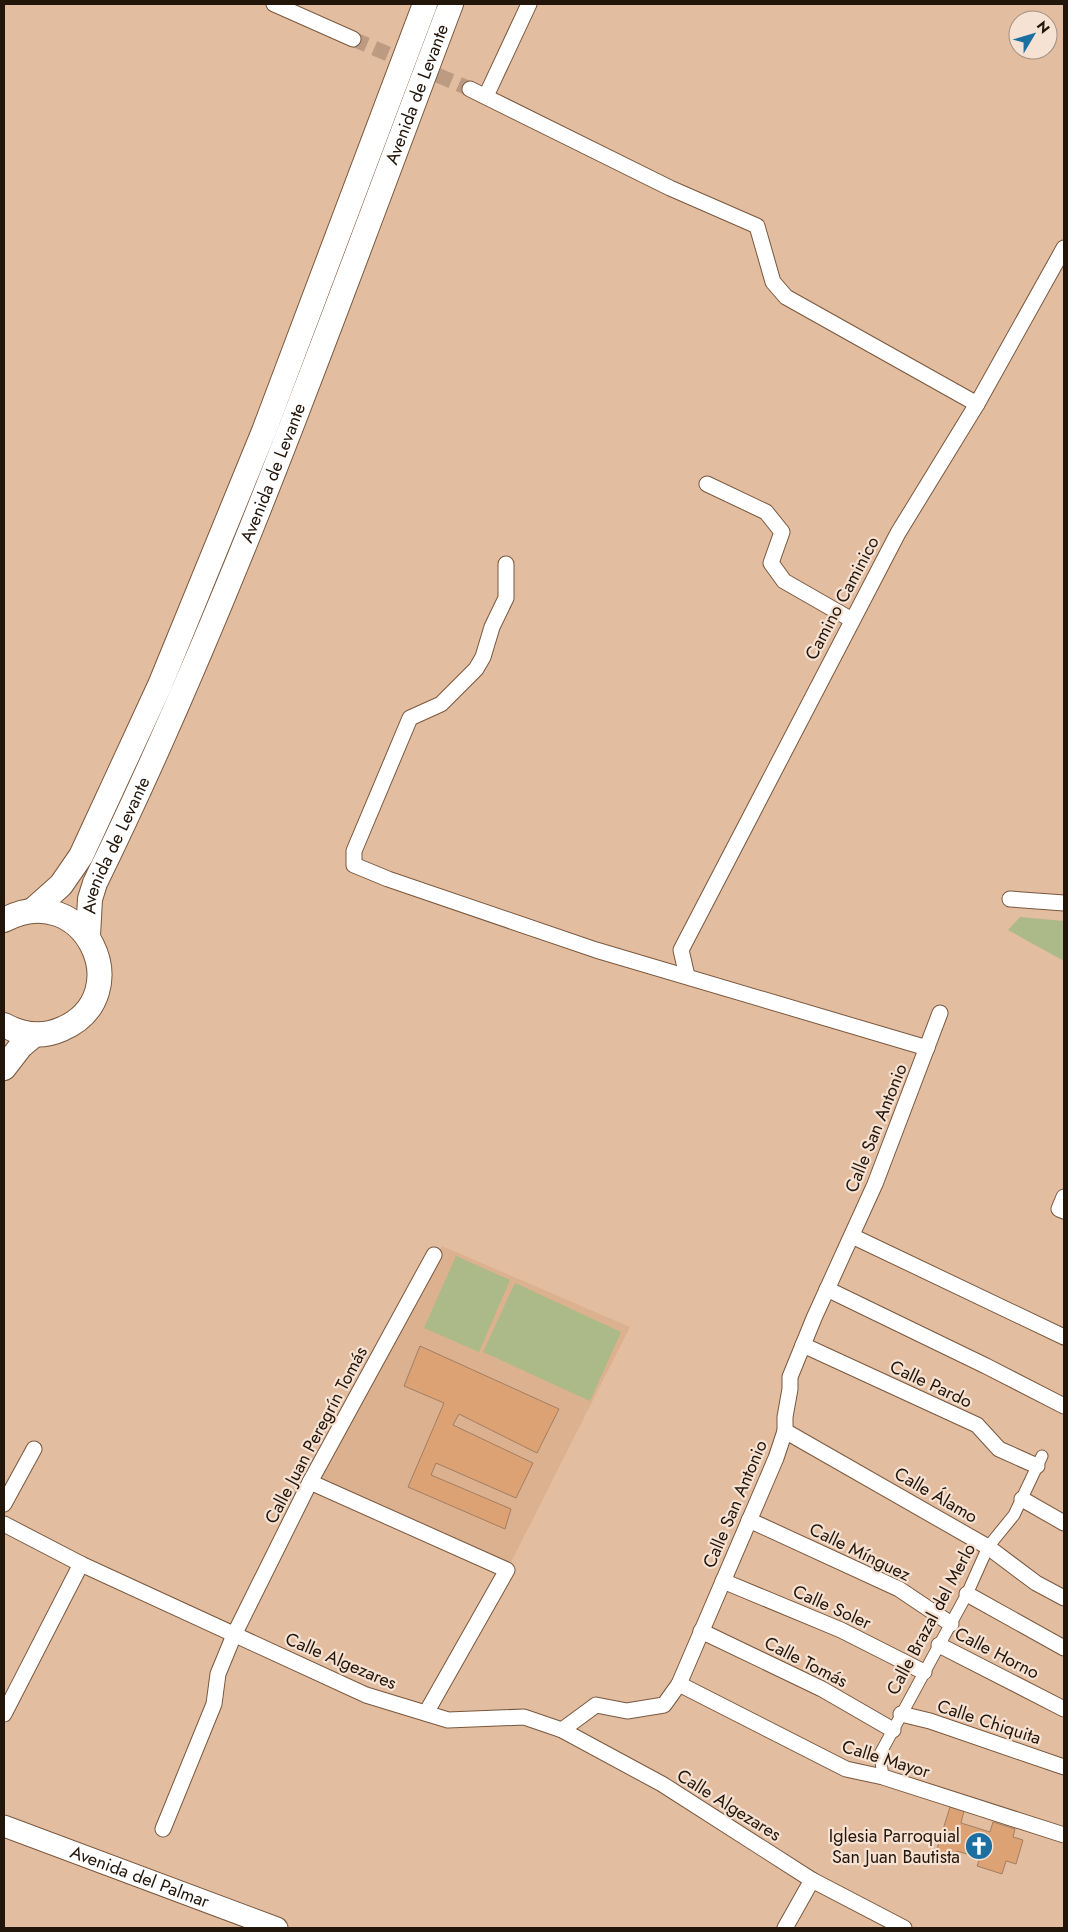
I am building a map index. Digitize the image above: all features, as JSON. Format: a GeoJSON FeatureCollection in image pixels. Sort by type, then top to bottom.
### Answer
{"type":"FeatureCollection","features":[{"type":"Feature","properties":{"kind":"main road","name":"Avenida de Levante"},"geometry":{"type":"LineString","coordinates":[[34,910],[61,885],[81,856],[160,685],[264,431],[424,4]]}},
{"type":"Feature","properties":{"kind":"main road","name":"Avenida de Levante"},"geometry":{"type":"LineString","coordinates":[[88,936],[90,899],[95,883],[142,784],[217,614],[285,443],[451,4]]}},
{"type":"Feature","properties":{"kind":"main road"},"geometry":{"type":"LineString","coordinates":[[4,920],[23,912],[34,910],[58,914],[75,923],[88,936],[96,952],[100,968],[97,992],[92,1002],[86,1012],[68,1027],[52,1033],[34,1035],[12,1029],[4,1024]]}},
{"type":"Feature","properties":{"kind":"main road"},"geometry":{"type":"LineString","coordinates":[[4,1068],[21,1046],[34,1035]]}},
{"type":"Feature","properties":{"kind":"main road","name":"Avenida del Palmar"},"geometry":{"type":"LineString","coordinates":[[4,1826],[276,1928]]}},
{"type":"Feature","properties":{"kind":"street"},"geometry":{"type":"LineString","coordinates":[[274,4],[352,39]]}},
{"type":"Feature","properties":{"kind":"street"},"geometry":{"type":"LineString","coordinates":[[486,96],[529,4]]}},
{"type":"Feature","properties":{"kind":"street"},"geometry":{"type":"LineString","coordinates":[[470,89],[670,188],[757,226],[773,282],[786,297],[977,404]]}},
{"type":"Feature","properties":{"kind":"street","name":"Camino Caminico"},"geometry":{"type":"LineString","coordinates":[[686,976],[681,950],[852,620],[898,533],[977,404],[1064,248]]}},
{"type":"Feature","properties":{"kind":"street"},"geometry":{"type":"LineString","coordinates":[[707,484],[766,512],[782,532],[771,563],[784,581],[852,620]]}},
{"type":"Feature","properties":{"kind":"street"},"geometry":{"type":"LineString","coordinates":[[506,564],[506,598],[492,627],[476,669],[441,704],[410,718],[354,851],[354,865],[388,879],[596,950],[927,1048]]}},
{"type":"Feature","properties":{"kind":"street"},"geometry":{"type":"LineString","coordinates":[[1010,899],[1064,903]]}},
{"type":"Feature","properties":{"kind":"street","name":"Calle San Antonio"},"geometry":{"type":"LineString","coordinates":[[562,1730],[596,1704],[627,1712],[664,1705],[679,1684],[776,1458],[785,1431],[784,1418],[790,1389],[790,1377],[827,1289],[875,1184],[940,1013]]}},
{"type":"Feature","properties":{"kind":"street"},"geometry":{"type":"LineString","coordinates":[[852,1236],[1064,1337]]}},
{"type":"Feature","properties":{"kind":"street","name":"Calle Juan Peregrín Tomás"},"geometry":{"type":"LineString","coordinates":[[163,1828],[214,1704],[218,1674],[234,1635],[310,1482],[434,1255]]}},
{"type":"Feature","properties":{"kind":"street"},"geometry":{"type":"LineString","coordinates":[[827,1289],[1064,1406]]}},
{"type":"Feature","properties":{"kind":"street","name":"Calle Pardo"},"geometry":{"type":"LineString","coordinates":[[803,1345],[977,1425],[999,1449],[1040,1461]]}},
{"type":"Feature","properties":{"kind":"street","name":"Calle Álamo"},"geometry":{"type":"LineString","coordinates":[[785,1431],[988,1546],[1036,1584],[1064,1598]]}},
{"type":"Feature","properties":{"kind":"street"},"geometry":{"type":"LineString","coordinates":[[4,1504],[34,1449]]}},
{"type":"Feature","properties":{"kind":"street","name":"Calle Brazal del Merlo"},"geometry":{"type":"LineString","coordinates":[[883,1777],[880,1754],[967,1594],[988,1546],[1014,1515],[1040,1461]]}},
{"type":"Feature","properties":{"kind":"street"},"geometry":{"type":"LineString","coordinates":[[310,1482],[507,1570],[426,1713]]}},
{"type":"Feature","properties":{"kind":"street"},"geometry":{"type":"LineString","coordinates":[[1022,1499],[1064,1523]]}},
{"type":"Feature","properties":{"kind":"street","name":"Calle Mínguez"},"geometry":{"type":"LineString","coordinates":[[749,1520],[899,1589],[951,1624]]}},
{"type":"Feature","properties":{"kind":"street","name":"Calle Algezares"},"geometry":{"type":"LineString","coordinates":[[4,1524],[81,1564],[366,1695],[448,1720],[524,1717],[562,1730],[662,1784],[812,1880],[904,1928]]}},
{"type":"Feature","properties":{"kind":"street"},"geometry":{"type":"LineString","coordinates":[[4,1714],[81,1564]]}},
{"type":"Feature","properties":{"kind":"street","name":"Calle Soler"},"geometry":{"type":"LineString","coordinates":[[723,1581],[842,1630],[924,1672]]}},
{"type":"Feature","properties":{"kind":"street"},"geometry":{"type":"LineString","coordinates":[[967,1594],[1064,1648]]}},
{"type":"Feature","properties":{"kind":"street","name":"Calle Tomás"},"geometry":{"type":"LineString","coordinates":[[701,1630],[822,1689],[893,1730]]}},
{"type":"Feature","properties":{"kind":"street","name":"Calle Horno"},"geometry":{"type":"LineString","coordinates":[[939,1645],[1064,1709]]}},
{"type":"Feature","properties":{"kind":"street","name":"Calle Mayor"},"geometry":{"type":"LineString","coordinates":[[679,1684],[846,1769],[883,1777],[1064,1835]]}},
{"type":"Feature","properties":{"kind":"street","name":"Calle Chiquita"},"geometry":{"type":"LineString","coordinates":[[901,1714],[930,1721],[1064,1766]]}},
{"type":"Feature","properties":{"kind":"street"},"geometry":{"type":"LineString","coordinates":[[785,1928],[812,1880]]}},
{"type":"Feature","properties":{"kind":"shaded area"},"geometry":{"type":"Polygon","coordinates":[[[442,1246],[630,1327],[507,1570],[310,1482],[442,1246]]]}},
{"type":"Feature","properties":{"kind":"green space"},"geometry":{"type":"Polygon","coordinates":[[[1020,917],[1064,921],[1064,961],[1008,930],[1020,917]]]}},
{"type":"Feature","properties":{"kind":"green space"},"geometry":{"type":"Polygon","coordinates":[[[456,1256],[510,1280],[479,1352],[424,1328],[456,1256]]]}},
{"type":"Feature","properties":{"kind":"green space"},"geometry":{"type":"Polygon","coordinates":[[[515,1283],[621,1332],[590,1401],[483,1352],[515,1283]]]}},
{"type":"Feature","properties":{"kind":"building"},"geometry":{"type":"Polygon","coordinates":[[[420,1346],[559,1409],[537,1453],[459,1414],[453,1425],[533,1463],[516,1498],[436,1463],[431,1475],[511,1509],[505,1529],[408,1487],[444,1403],[404,1386],[420,1346]]]}},
{"type":"Feature","properties":{"kind":"building","name":"Iglesia Parroquial San Juan Bautista"},"geometry":{"type":"Polygon","coordinates":[[[950,1807],[964,1811],[961,1823],[990,1832],[993,1822],[1015,1829],[1013,1837],[1023,1840],[1016,1864],[1006,1861],[1002,1874],[977,1866],[980,1858],[957,1851],[954,1861],[935,1855],[950,1807]]]}},
{"type":"Feature","properties":{"kind":"tunnel"},"geometry":{"type":"LineString","coordinates":[[353,39],[470,89]]}},
{"type":"Feature","properties":{"kind":"place","name":"Iglesia Parroquial San Juan Bautista"},"geometry":{"type":"Point","coordinates":[979,1846]}}]}
